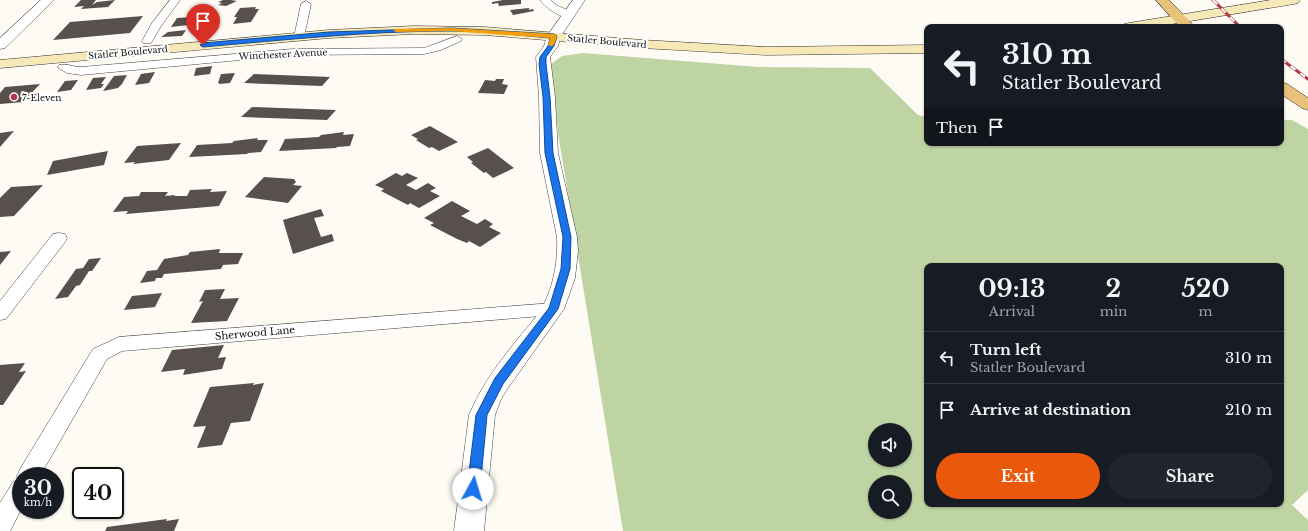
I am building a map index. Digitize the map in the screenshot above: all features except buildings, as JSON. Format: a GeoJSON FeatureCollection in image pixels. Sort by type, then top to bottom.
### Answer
{"type":"FeatureCollection","features":[{"type":"Feature","properties":{"kind":"main road"},"geometry":{"type":"LineString","coordinates":[[1162,0],[1193,24],[1297,5]]}},
{"type":"Feature","properties":{"kind":"main road"},"geometry":{"type":"LineString","coordinates":[[1180,0],[1193,24]]}},
{"type":"Feature","properties":{"kind":"main road","name":"Statler Boulevard"},"geometry":{"type":"LineString","coordinates":[[0,64],[299,37],[383,31],[451,30],[552,41],[660,56],[736,60],[838,61],[924,59]]}},
{"type":"Feature","properties":{"kind":"main road","name":"Statler Boulevard"},"geometry":{"type":"LineString","coordinates":[[0,73],[358,41],[457,39],[552,41],[751,50],[841,52],[924,49]]}},
{"type":"Feature","properties":{"kind":"main road"},"geometry":{"type":"LineString","coordinates":[[0,51],[7,59],[19,60],[87,55]]}},
{"type":"Feature","properties":{"kind":"main road"},"geometry":{"type":"LineString","coordinates":[[1284,89],[1308,105]]}},
{"type":"Feature","properties":{"kind":"main road"},"geometry":{"type":"LineString","coordinates":[[1284,101],[1308,116]]}},
{"type":"Feature","properties":{"kind":"street"},"geometry":{"type":"LineString","coordinates":[[0,44],[48,0]]}},
{"type":"Feature","properties":{"kind":"street"},"geometry":{"type":"LineString","coordinates":[[147,41],[175,0]]}},
{"type":"Feature","properties":{"kind":"street"},"geometry":{"type":"LineString","coordinates":[[545,0],[552,7],[570,15]]}},
{"type":"Feature","properties":{"kind":"street"},"geometry":{"type":"LineString","coordinates":[[469,531],[482,415],[485,406],[499,381],[553,309],[564,278],[568,250],[566,228],[562,208],[556,191],[548,136],[547,97],[542,64],[543,57],[552,41],[579,0]]}},
{"type":"Feature","properties":{"kind":"street"},"geometry":{"type":"LineString","coordinates":[[299,37],[306,4]]}},
{"type":"Feature","properties":{"kind":"street"},"geometry":{"type":"LineString","coordinates":[[63,67],[87,55]]}},
{"type":"Feature","properties":{"kind":"street"},"geometry":{"type":"LineString","coordinates":[[0,314],[59,238]]}},
{"type":"Feature","properties":{"kind":"street","name":"Sherwood Lane"},"geometry":{"type":"LineString","coordinates":[[33,467],[100,354],[119,344],[481,313],[553,309]]}},
{"type":"Feature","properties":{"kind":"street"},"geometry":{"type":"LineString","coordinates":[[0,524],[12,504]]}},
{"type":"Feature","properties":{"kind":"green space"},"geometry":{"type":"Polygon","coordinates":[[[583,53],[758,67],[870,68],[918,115],[924,116],[924,146],[1284,146],[1284,120],[1292,120],[1308,129],[1308,490],[1292,505],[1308,520],[1308,531],[623,531],[558,133],[551,64],[562,56],[583,53]]]}},
{"type":"Feature","properties":{"kind":"railway"},"geometry":{"type":"LineString","coordinates":[[1213,0],[1237,24]]}},
{"type":"Feature","properties":{"kind":"railway"},"geometry":{"type":"LineString","coordinates":[[1284,61],[1308,79]]}},
{"type":"Feature","properties":{"kind":"slow traffic"},"geometry":{"type":"LineString","coordinates":[[396,30],[485,31],[554,36],[551,45]]}},
{"type":"Feature","properties":{"kind":"place","name":"7-Eleven"},"geometry":{"type":"Point","coordinates":[14,97]}},
{"type":"Feature","properties":{"kind":"route"},"geometry":{"type":"LineString","coordinates":[[203,45],[329,34],[399,30],[485,31],[554,36],[551,46],[543,57],[542,64],[547,97],[549,153],[556,191],[562,208],[566,228],[568,250],[566,269],[553,309],[499,381],[485,406],[482,415],[473,489]]}}]}
